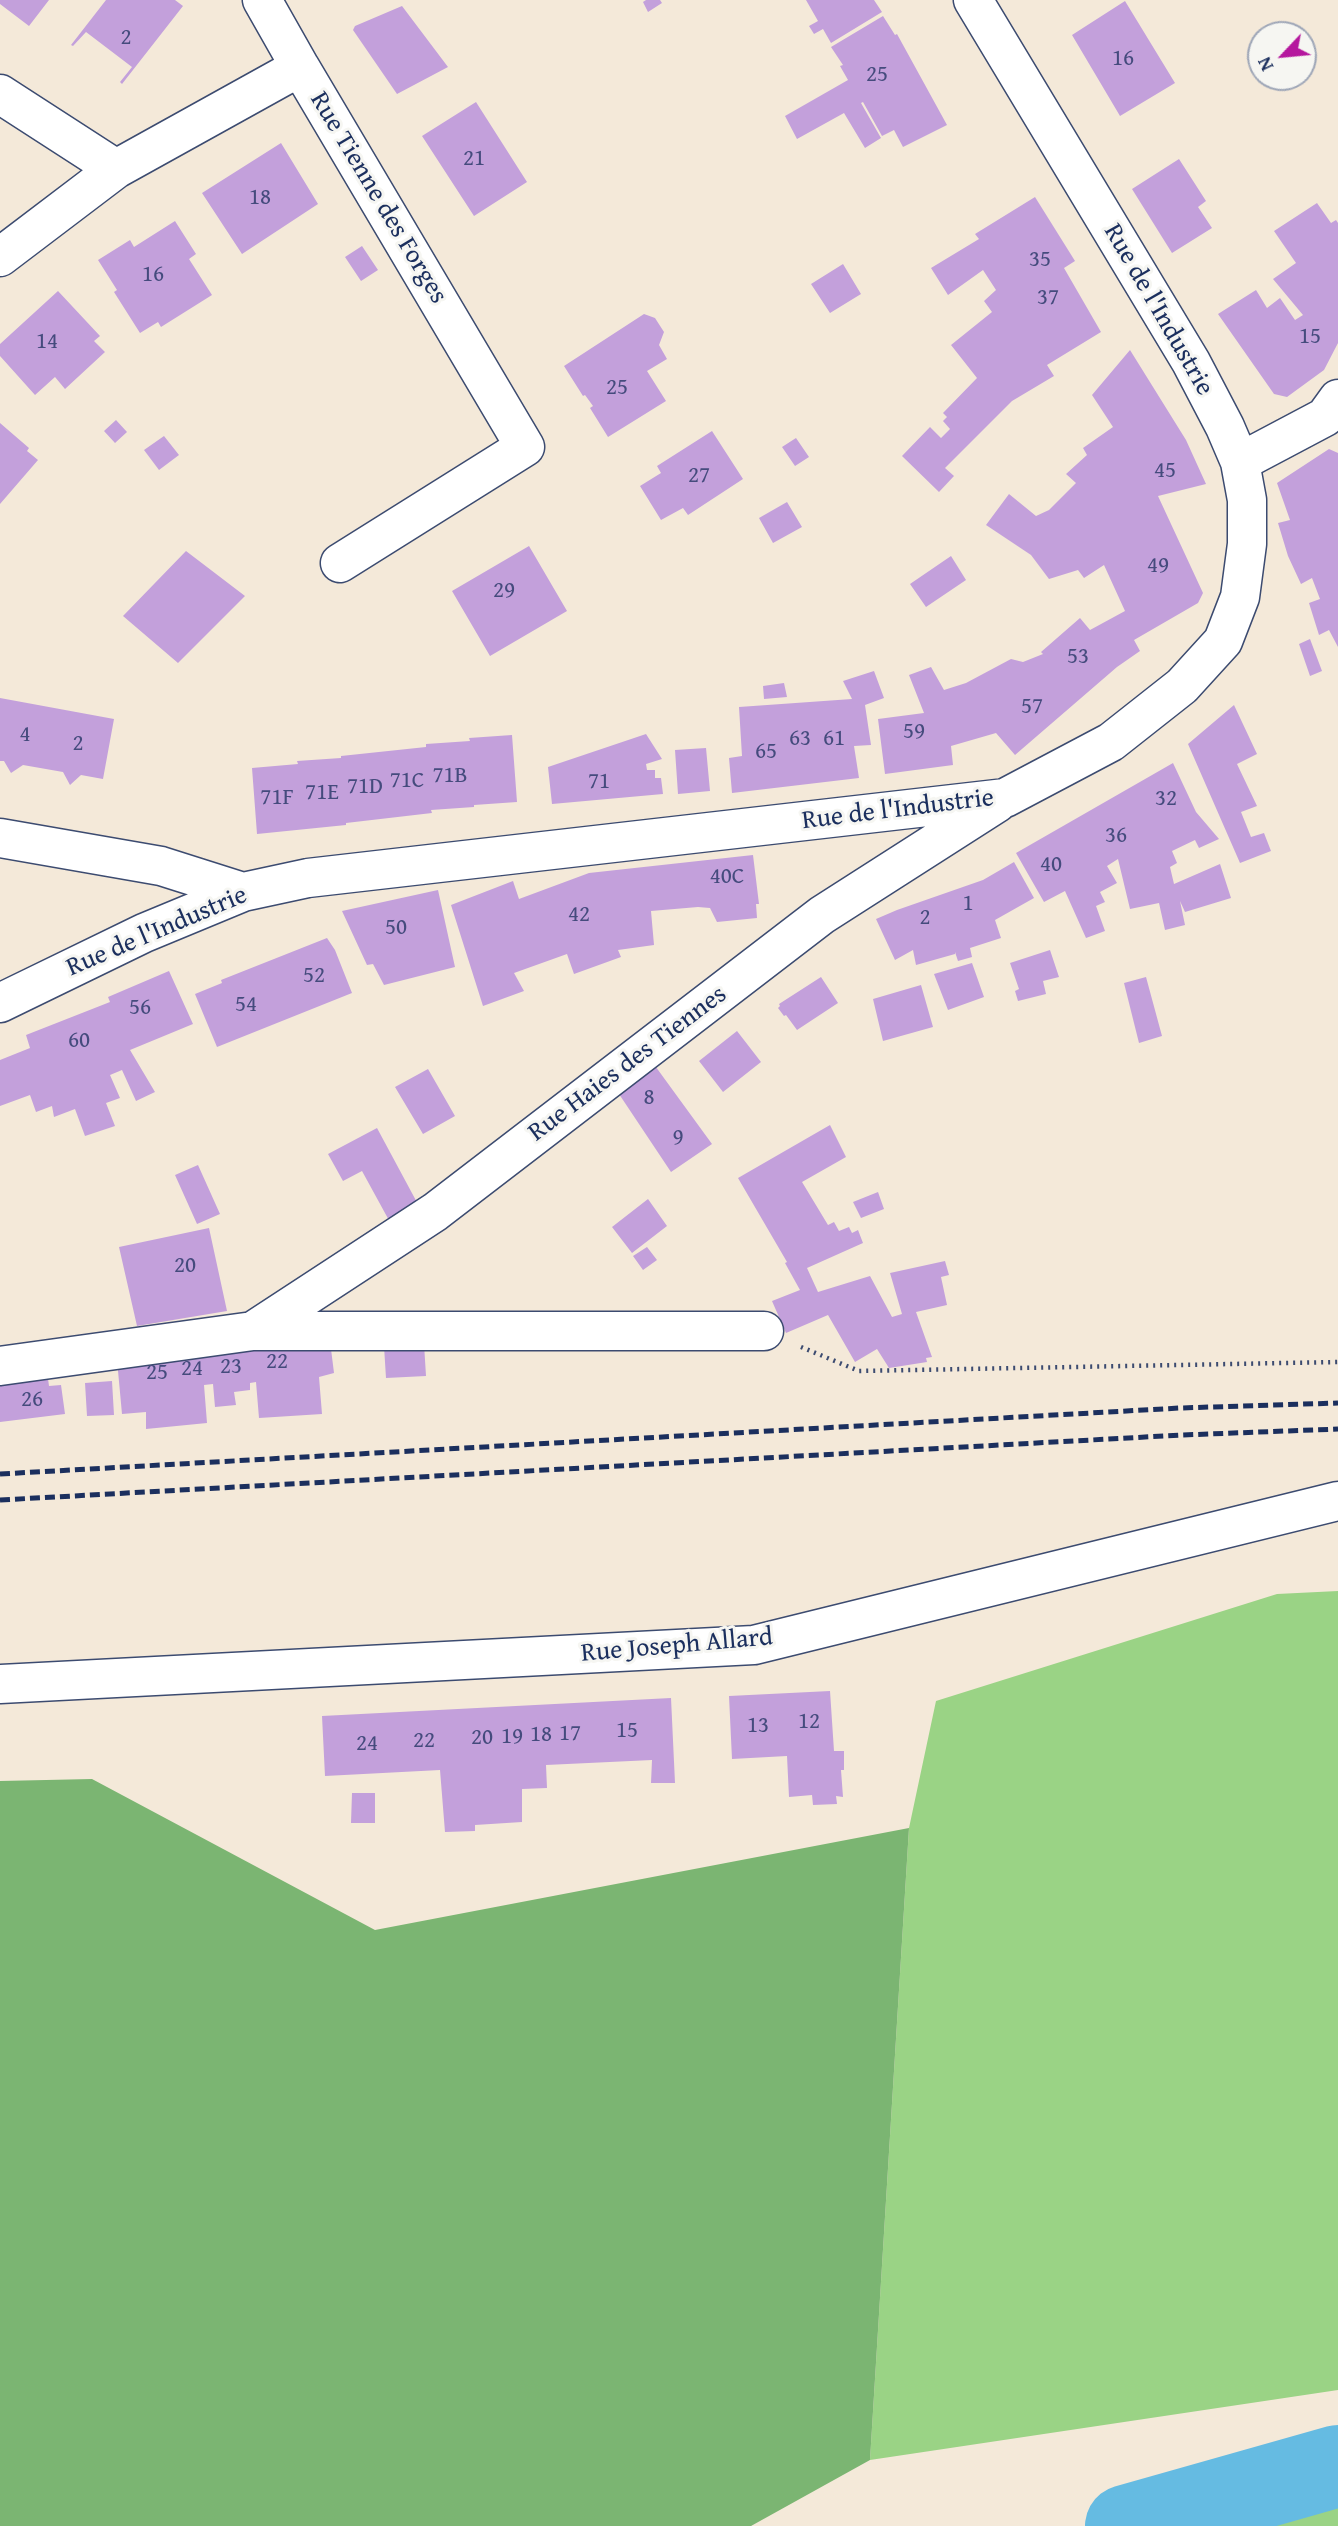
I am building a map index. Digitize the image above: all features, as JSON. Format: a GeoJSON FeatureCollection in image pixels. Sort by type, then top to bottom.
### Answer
{"type":"FeatureCollection","features":[{"type":"Feature","properties":{"kind":"street"},"geometry":{"type":"LineString","coordinates":[[261,0],[300,67]]}},
{"type":"Feature","properties":{"kind":"street","name":"Rue de l'Industrie"},"geometry":{"type":"LineString","coordinates":[[0,1003],[144,933],[243,892],[308,878],[1005,798],[1111,742],[1182,686],[1223,641],[1240,597],[1247,544],[1247,500],[1240,462],[1191,362],[973,0]]}},
{"type":"Feature","properties":{"kind":"street","name":"Rue Tienne des Forges"},"geometry":{"type":"LineString","coordinates":[[0,257],[116,169],[300,67],[525,447],[340,563]]}},
{"type":"Feature","properties":{"kind":"street"},"geometry":{"type":"LineString","coordinates":[[0,94],[116,169]]}},
{"type":"Feature","properties":{"kind":"street"},"geometry":{"type":"LineString","coordinates":[[1240,462],[1325,417],[1338,399]]}},
{"type":"Feature","properties":{"kind":"street","name":"Rue Haies des Tiennes"},"geometry":{"type":"LineString","coordinates":[[253,1331],[435,1212],[822,915],[1005,798]]}},
{"type":"Feature","properties":{"kind":"street"},"geometry":{"type":"LineString","coordinates":[[0,838],[161,866],[243,892]]}},
{"type":"Feature","properties":{"kind":"street","name":"Rue Haies des Tiennes"},"geometry":{"type":"LineString","coordinates":[[0,1366],[253,1331],[764,1331]]}},
{"type":"Feature","properties":{"kind":"street","name":"Rue Joseph Allard"},"geometry":{"type":"LineString","coordinates":[[0,1684],[754,1645],[1338,1501]]}},
{"type":"Feature","properties":{"kind":"path"},"geometry":{"type":"LineString","coordinates":[[764,1331],[859,1371],[1338,1362]]}},
{"type":"Feature","properties":{"kind":"green space"},"geometry":{"type":"Polygon","coordinates":[[[1338,1591],[1338,2390],[870,2460],[909,1828],[936,1701],[1277,1594],[1338,1591]]]}},
{"type":"Feature","properties":{"kind":"green space"},"geometry":{"type":"Polygon","coordinates":[[[92,1779],[375,1930],[909,1828],[870,2460],[751,2526],[0,2526],[0,1781],[92,1779]]]}},
{"type":"Feature","properties":{"kind":"green space"},"geometry":{"type":"Polygon","coordinates":[[[1338,2501],[1338,2526],[1245,2526],[1338,2501]]]}},
{"type":"Feature","properties":{"kind":"building"},"geometry":{"type":"Polygon","coordinates":[[[0,0],[49,0],[29,26],[0,4],[0,0]]]}},
{"type":"Feature","properties":{"kind":"building"},"geometry":{"type":"Polygon","coordinates":[[[106,0],[175,0],[183,6],[122,84],[120,82],[132,67],[86,32],[71,45],[106,0]]]}},
{"type":"Feature","properties":{"kind":"building"},"geometry":{"type":"Polygon","coordinates":[[[660,0],[662,3],[648,12],[643,2],[660,0]]]}},
{"type":"Feature","properties":{"kind":"building"},"geometry":{"type":"Polygon","coordinates":[[[806,0],[874,0],[882,12],[831,43],[823,29],[814,34],[809,26],[818,21],[806,0]]]}},
{"type":"Feature","properties":{"kind":"building"},"geometry":{"type":"Polygon","coordinates":[[[1125,1],[1175,83],[1120,116],[1072,35],[1125,1]]]}},
{"type":"Feature","properties":{"kind":"building"},"geometry":{"type":"Polygon","coordinates":[[[402,6],[448,67],[397,94],[353,30],[355,26],[402,6]]]}},
{"type":"Feature","properties":{"kind":"building"},"geometry":{"type":"Polygon","coordinates":[[[883,16],[895,35],[897,34],[947,125],[903,147],[894,130],[882,136],[863,102],[861,103],[881,138],[865,148],[844,113],[797,139],[785,116],[848,80],[840,66],[843,65],[831,47],[883,16]]]}},
{"type":"Feature","properties":{"kind":"building"},"geometry":{"type":"Polygon","coordinates":[[[476,102],[527,182],[474,216],[422,136],[476,102]]]}},
{"type":"Feature","properties":{"kind":"building"},"geometry":{"type":"Polygon","coordinates":[[[281,143],[318,204],[242,254],[202,193],[281,143]]]}},
{"type":"Feature","properties":{"kind":"building"},"geometry":{"type":"Polygon","coordinates":[[[1179,159],[1206,201],[1198,207],[1212,228],[1172,253],[1132,189],[1179,159]]]}},
{"type":"Feature","properties":{"kind":"building"},"geometry":{"type":"Polygon","coordinates":[[[1035,197],[1075,261],[1064,268],[1101,332],[1047,365],[1054,376],[1012,401],[945,468],[954,476],[939,492],[902,456],[930,427],[941,438],[950,429],[943,421],[947,417],[943,413],[977,378],[951,345],[992,312],[984,301],[996,290],[983,270],[948,295],[931,268],[979,239],[975,234],[1035,197]]]}},
{"type":"Feature","properties":{"kind":"building"},"geometry":{"type":"Polygon","coordinates":[[[1317,203],[1331,223],[1336,220],[1338,223],[1338,343],[1324,370],[1287,397],[1274,394],[1218,314],[1256,290],[1267,308],[1280,298],[1295,320],[1303,315],[1273,279],[1296,263],[1274,231],[1317,203]]]}},
{"type":"Feature","properties":{"kind":"building"},"geometry":{"type":"Polygon","coordinates":[[[175,221],[196,254],[189,259],[212,295],[161,327],[158,322],[140,333],[98,260],[130,240],[134,247],[175,221]]]}},
{"type":"Feature","properties":{"kind":"building"},"geometry":{"type":"Polygon","coordinates":[[[362,246],[378,270],[361,281],[345,257],[362,246]]]}},
{"type":"Feature","properties":{"kind":"building"},"geometry":{"type":"Polygon","coordinates":[[[843,264],[861,294],[830,313],[811,284],[843,264]]]}},
{"type":"Feature","properties":{"kind":"building"},"geometry":{"type":"Polygon","coordinates":[[[58,291],[100,336],[94,341],[105,352],[65,389],[55,377],[35,395],[0,356],[0,344],[58,291]]]}},
{"type":"Feature","properties":{"kind":"building"},"geometry":{"type":"Polygon","coordinates":[[[644,314],[655,318],[664,332],[659,345],[667,359],[647,371],[666,401],[608,437],[590,408],[593,406],[585,395],[583,396],[564,366],[644,314]]]}},
{"type":"Feature","properties":{"kind":"building"},"geometry":{"type":"Polygon","coordinates":[[[1130,350],[1186,440],[1206,484],[1158,496],[1203,593],[1198,603],[1134,640],[1140,651],[1117,667],[1015,755],[996,733],[951,746],[953,765],[885,774],[878,719],[924,713],[909,675],[931,667],[944,690],[966,683],[1011,659],[1023,662],[1043,654],[1041,652],[1080,618],[1090,630],[1125,611],[1104,565],[1084,578],[1078,570],[1049,579],[1031,555],[986,525],[1009,494],[1036,516],[1049,510],[1076,483],[1066,474],[1087,455],[1083,448],[1113,427],[1092,395],[1130,350]]]}},
{"type":"Feature","properties":{"kind":"building"},"geometry":{"type":"Polygon","coordinates":[[[116,420],[127,432],[115,443],[104,431],[116,420]]]}},
{"type":"Feature","properties":{"kind":"building"},"geometry":{"type":"Polygon","coordinates":[[[0,423],[29,448],[27,451],[38,460],[0,504],[0,423]]]}},
{"type":"Feature","properties":{"kind":"building"},"geometry":{"type":"Polygon","coordinates":[[[712,431],[743,479],[688,515],[683,508],[661,520],[640,486],[661,473],[657,466],[712,431]]]}},
{"type":"Feature","properties":{"kind":"building"},"geometry":{"type":"Polygon","coordinates":[[[164,436],[179,455],[159,470],[144,450],[164,436]]]}},
{"type":"Feature","properties":{"kind":"building"},"geometry":{"type":"Polygon","coordinates":[[[796,438],[809,457],[795,466],[782,447],[796,438]]]}},
{"type":"Feature","properties":{"kind":"building"},"geometry":{"type":"Polygon","coordinates":[[[1329,449],[1338,453],[1338,647],[1329,630],[1319,635],[1309,603],[1320,599],[1312,578],[1301,584],[1288,556],[1278,523],[1290,520],[1277,483],[1329,449]]]}},
{"type":"Feature","properties":{"kind":"building"},"geometry":{"type":"Polygon","coordinates":[[[787,502],[802,527],[773,543],[759,518],[787,502]]]}},
{"type":"Feature","properties":{"kind":"building"},"geometry":{"type":"Polygon","coordinates":[[[529,546],[567,611],[490,656],[452,591],[529,546]]]}},
{"type":"Feature","properties":{"kind":"building"},"geometry":{"type":"Polygon","coordinates":[[[186,551],[245,596],[178,663],[123,616],[186,551]]]}},
{"type":"Feature","properties":{"kind":"building"},"geometry":{"type":"Polygon","coordinates":[[[951,556],[966,580],[926,607],[910,584],[951,556]]]}},
{"type":"Feature","properties":{"kind":"building"},"geometry":{"type":"Polygon","coordinates":[[[1310,639],[1322,671],[1310,676],[1299,644],[1310,639]]]}},
{"type":"Feature","properties":{"kind":"building"},"geometry":{"type":"Polygon","coordinates":[[[874,671],[884,698],[865,705],[871,745],[854,746],[859,778],[732,793],[729,758],[742,756],[739,707],[852,699],[843,681],[874,671]]]}},
{"type":"Feature","properties":{"kind":"building"},"geometry":{"type":"Polygon","coordinates":[[[784,683],[787,697],[764,699],[763,686],[784,683]]]}},
{"type":"Feature","properties":{"kind":"building"},"geometry":{"type":"Polygon","coordinates":[[[0,698],[114,719],[103,779],[81,775],[70,785],[63,772],[23,765],[11,773],[4,761],[0,761],[0,698]]]}},
{"type":"Feature","properties":{"kind":"building"},"geometry":{"type":"Polygon","coordinates":[[[1234,705],[1257,754],[1237,764],[1257,806],[1241,812],[1251,837],[1264,833],[1271,851],[1240,863],[1188,744],[1234,705]]]}},
{"type":"Feature","properties":{"kind":"building"},"geometry":{"type":"Polygon","coordinates":[[[646,734],[662,759],[646,764],[647,770],[655,770],[655,778],[661,778],[663,794],[552,804],[548,767],[646,734]]]}},
{"type":"Feature","properties":{"kind":"building"},"geometry":{"type":"Polygon","coordinates":[[[512,735],[517,802],[431,810],[432,813],[346,825],[257,834],[252,768],[426,747],[426,744],[470,741],[469,738],[512,735]]]}},
{"type":"Feature","properties":{"kind":"building"},"geometry":{"type":"Polygon","coordinates":[[[706,748],[710,791],[678,794],[675,750],[706,748]]]}},
{"type":"Feature","properties":{"kind":"building"},"geometry":{"type":"Polygon","coordinates":[[[1173,763],[1196,812],[1219,839],[1199,848],[1195,840],[1172,851],[1177,863],[1170,867],[1174,884],[1220,864],[1231,898],[1185,912],[1180,901],[1185,925],[1165,930],[1159,903],[1130,909],[1118,859],[1107,866],[1117,883],[1100,892],[1105,902],[1096,906],[1105,931],[1086,938],[1065,891],[1044,902],[1016,853],[1173,763]]]}},
{"type":"Feature","properties":{"kind":"building"},"geometry":{"type":"Polygon","coordinates":[[[753,855],[759,904],[756,904],[757,918],[717,922],[710,908],[698,907],[651,911],[654,945],[618,950],[621,957],[574,974],[567,954],[514,973],[524,991],[483,1006],[451,905],[513,881],[519,899],[589,873],[753,855]]]}},
{"type":"Feature","properties":{"kind":"building"},"geometry":{"type":"Polygon","coordinates":[[[1014,862],[1034,898],[995,920],[1001,938],[970,948],[972,957],[958,961],[955,952],[916,965],[913,950],[895,960],[876,919],[983,880],[1014,862]]]}},
{"type":"Feature","properties":{"kind":"building"},"geometry":{"type":"Polygon","coordinates":[[[438,890],[455,967],[384,985],[373,964],[367,965],[342,911],[438,890]]]}},
{"type":"Feature","properties":{"kind":"building"},"geometry":{"type":"Polygon","coordinates":[[[327,938],[335,950],[352,993],[217,1047],[195,994],[222,983],[221,980],[327,938]]]}},
{"type":"Feature","properties":{"kind":"building"},"geometry":{"type":"Polygon","coordinates":[[[1050,950],[1059,977],[1043,981],[1046,994],[1018,1001],[1015,991],[1019,989],[1010,963],[1050,950]]]}},
{"type":"Feature","properties":{"kind":"building"},"geometry":{"type":"Polygon","coordinates":[[[972,963],[984,997],[948,1010],[934,974],[972,963]]]}},
{"type":"Feature","properties":{"kind":"building"},"geometry":{"type":"Polygon","coordinates":[[[169,971],[193,1024],[130,1050],[155,1092],[136,1101],[122,1070],[110,1075],[120,1098],[106,1103],[115,1126],[85,1136],[75,1109],[54,1117],[52,1106],[36,1112],[30,1095],[0,1106],[0,1060],[30,1048],[26,1035],[110,1002],[108,997],[169,971]]]}},
{"type":"Feature","properties":{"kind":"building"},"geometry":{"type":"Polygon","coordinates":[[[821,977],[838,1003],[797,1030],[778,1008],[779,1004],[821,977]]]}},
{"type":"Feature","properties":{"kind":"building"},"geometry":{"type":"Polygon","coordinates":[[[1146,977],[1162,1036],[1139,1043],[1124,983],[1146,977]]]}},
{"type":"Feature","properties":{"kind":"building"},"geometry":{"type":"Polygon","coordinates":[[[921,985],[933,1027],[883,1041],[873,999],[921,985]]]}},
{"type":"Feature","properties":{"kind":"building"},"geometry":{"type":"Polygon","coordinates":[[[737,1031],[761,1062],[723,1092],[699,1061],[737,1031]]]}},
{"type":"Feature","properties":{"kind":"building"},"geometry":{"type":"Polygon","coordinates":[[[653,1063],[712,1144],[671,1172],[615,1088],[653,1063]]]}},
{"type":"Feature","properties":{"kind":"building"},"geometry":{"type":"Polygon","coordinates":[[[428,1069],[455,1116],[423,1134],[395,1087],[428,1069]]]}},
{"type":"Feature","properties":{"kind":"building"},"geometry":{"type":"Polygon","coordinates":[[[830,1125],[846,1157],[802,1182],[828,1225],[834,1222],[839,1231],[849,1227],[852,1233],[858,1230],[863,1243],[807,1268],[818,1292],[870,1276],[892,1317],[902,1314],[890,1273],[945,1261],[949,1275],[941,1277],[947,1305],[916,1312],[932,1357],[926,1358],[927,1362],[889,1368],[877,1349],[855,1362],[828,1315],[786,1333],[772,1301],[800,1290],[785,1263],[787,1262],[738,1178],[830,1125]]]}},
{"type":"Feature","properties":{"kind":"building"},"geometry":{"type":"Polygon","coordinates":[[[377,1128],[420,1208],[391,1224],[362,1171],[343,1181],[328,1154],[377,1128]]]}},
{"type":"Feature","properties":{"kind":"building"},"geometry":{"type":"Polygon","coordinates":[[[198,1165],[220,1214],[197,1224],[175,1175],[198,1165]]]}},
{"type":"Feature","properties":{"kind":"building"},"geometry":{"type":"Polygon","coordinates":[[[878,1192],[884,1209],[861,1218],[853,1202],[878,1192]]]}},
{"type":"Feature","properties":{"kind":"building"},"geometry":{"type":"Polygon","coordinates":[[[648,1199],[667,1226],[632,1253],[612,1227],[648,1199]]]}},
{"type":"Feature","properties":{"kind":"building"},"geometry":{"type":"Polygon","coordinates":[[[209,1228],[227,1311],[137,1326],[119,1247],[209,1228]]]}},
{"type":"Feature","properties":{"kind":"building"},"geometry":{"type":"Polygon","coordinates":[[[647,1247],[657,1260],[643,1270],[633,1256],[647,1247]]]}},
{"type":"Feature","properties":{"kind":"building"},"geometry":{"type":"Polygon","coordinates":[[[301,1341],[331,1349],[334,1373],[319,1377],[322,1414],[259,1418],[256,1382],[250,1383],[250,1390],[234,1392],[236,1405],[215,1407],[213,1384],[204,1385],[207,1423],[146,1429],[146,1412],[122,1414],[117,1360],[301,1341]]]}},
{"type":"Feature","properties":{"kind":"building"},"geometry":{"type":"Polygon","coordinates":[[[424,1344],[426,1376],[386,1378],[384,1346],[424,1344]]]}},
{"type":"Feature","properties":{"kind":"building"},"geometry":{"type":"Polygon","coordinates":[[[46,1364],[49,1386],[61,1385],[65,1414],[0,1422],[0,1370],[46,1364]]]}},
{"type":"Feature","properties":{"kind":"building"},"geometry":{"type":"Polygon","coordinates":[[[112,1381],[114,1415],[87,1416],[85,1383],[112,1381]]]}},
{"type":"Feature","properties":{"kind":"building"},"geometry":{"type":"Polygon","coordinates":[[[830,1691],[834,1751],[844,1751],[844,1770],[841,1770],[843,1797],[836,1796],[837,1804],[813,1805],[812,1795],[789,1797],[787,1756],[732,1759],[729,1696],[830,1691]]]}},
{"type":"Feature","properties":{"kind":"building"},"geometry":{"type":"Polygon","coordinates":[[[671,1698],[675,1783],[651,1783],[652,1760],[546,1765],[547,1788],[522,1789],[522,1822],[475,1825],[475,1831],[445,1832],[440,1770],[325,1776],[322,1716],[671,1698]]]}},
{"type":"Feature","properties":{"kind":"building"},"geometry":{"type":"Polygon","coordinates":[[[352,1793],[375,1793],[375,1823],[351,1823],[352,1793]]]}},
{"type":"Feature","properties":{"kind":"waterway"},"geometry":{"type":"LineString","coordinates":[[1126,2526],[1338,2466]]}},
{"type":"Feature","properties":{"kind":"railway"},"geometry":{"type":"LineString","coordinates":[[0,1474],[1180,1408],[1338,1403]]}},
{"type":"Feature","properties":{"kind":"railway"},"geometry":{"type":"LineString","coordinates":[[0,1500],[1182,1435],[1338,1429]]}}]}
